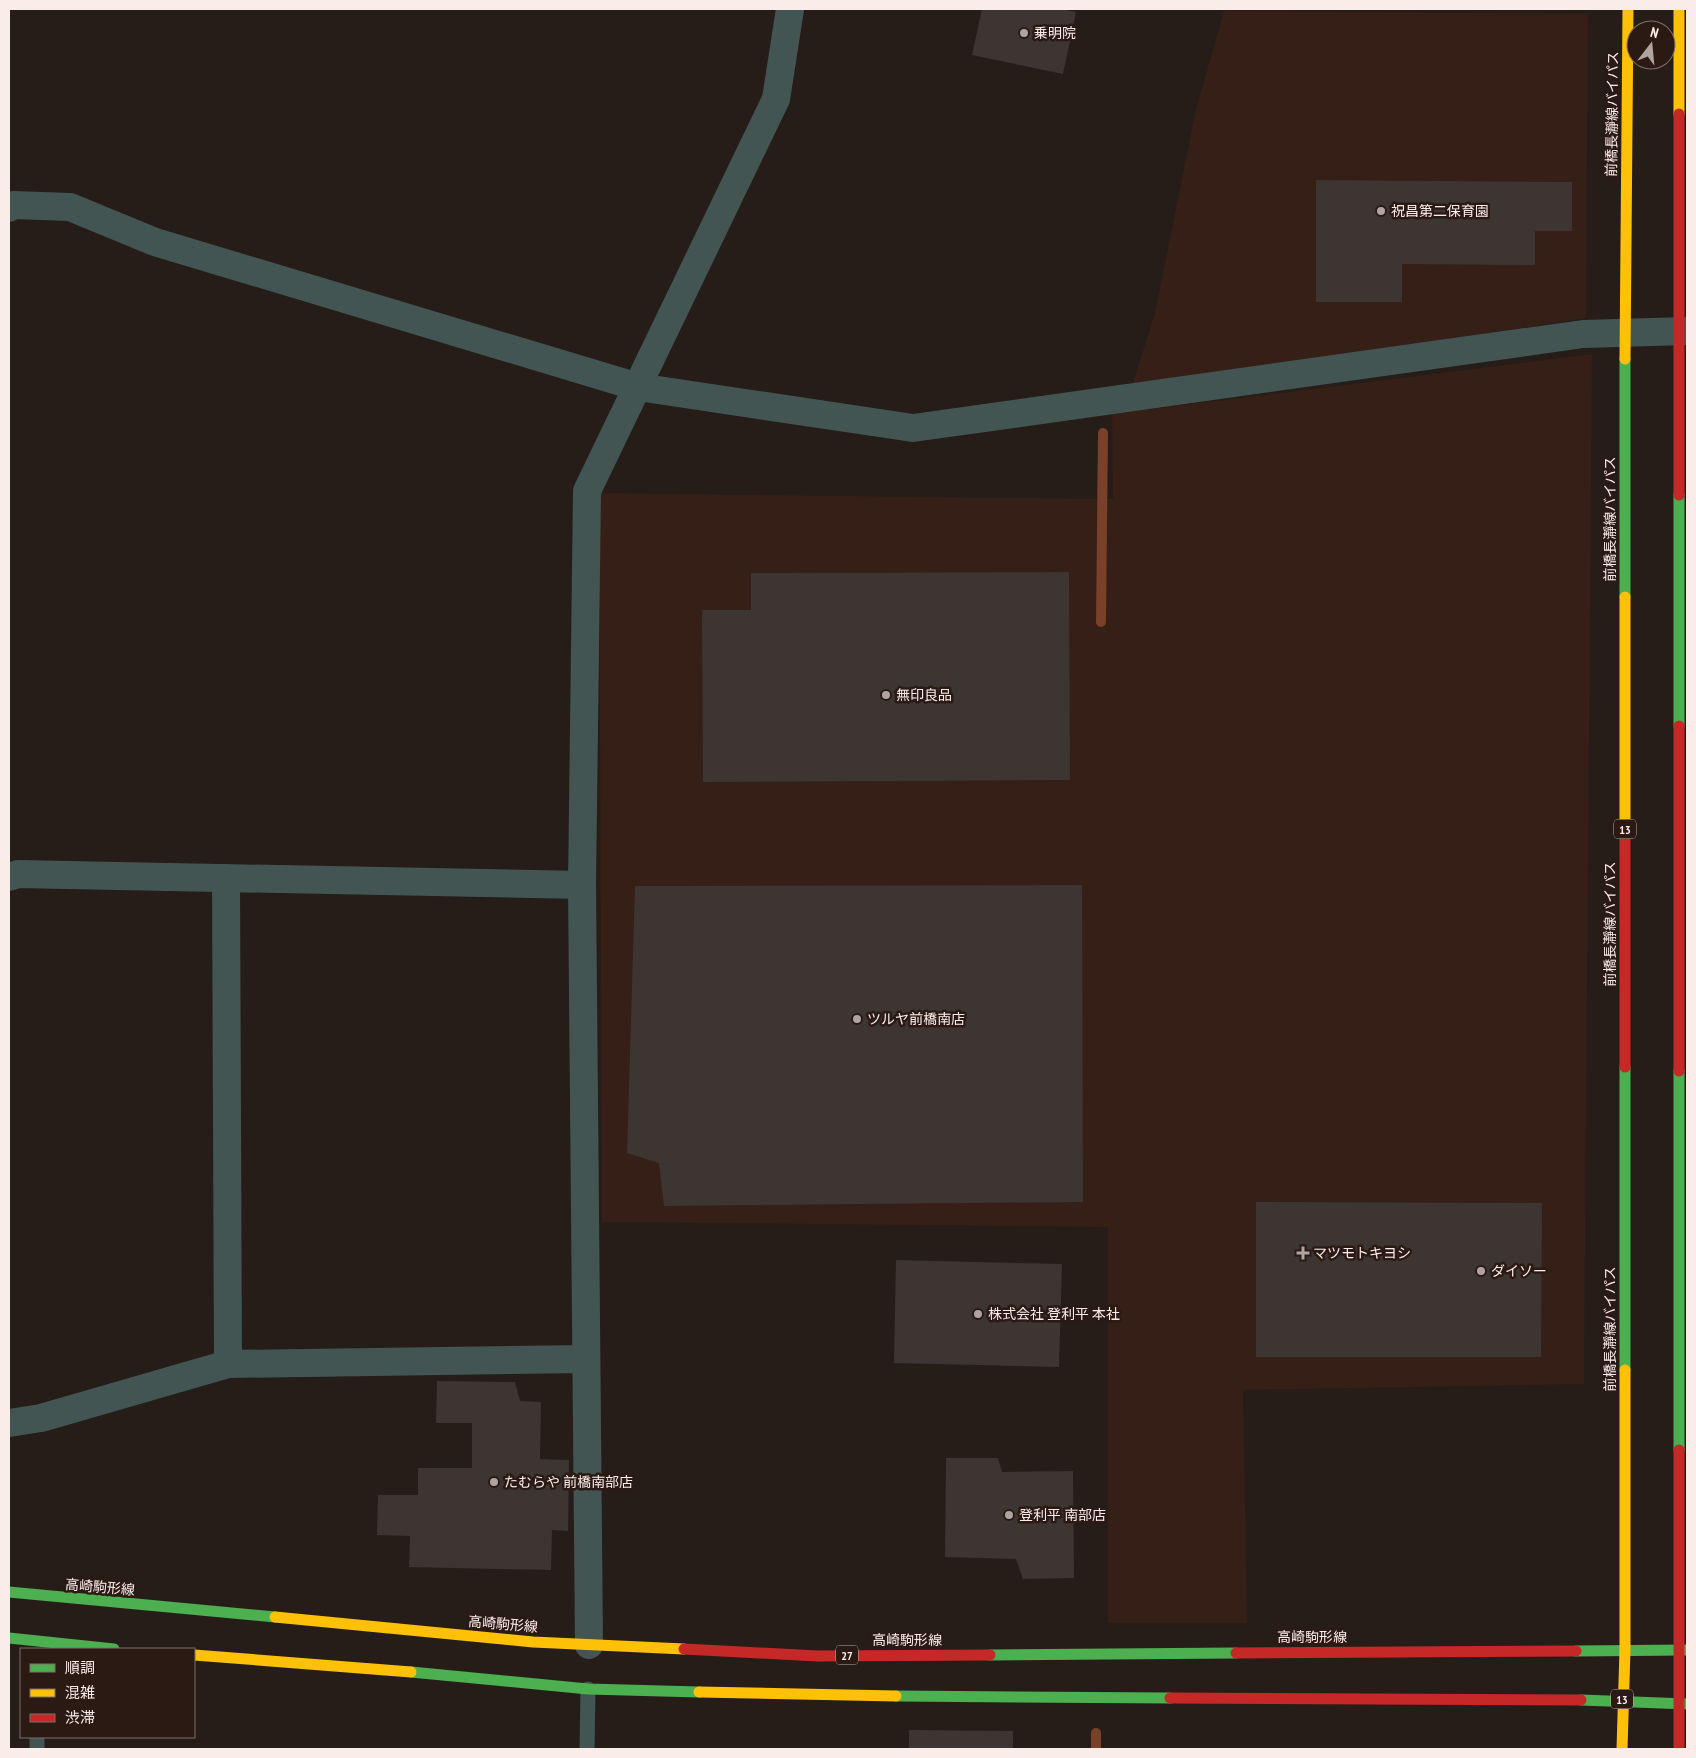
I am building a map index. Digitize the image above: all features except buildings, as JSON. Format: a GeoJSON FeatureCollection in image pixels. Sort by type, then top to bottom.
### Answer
{"type":"FeatureCollection","features":[{"type":"Feature","properties":{"kind":"main road","name":"前橋長瀞線バイパス"},"geometry":{"type":"LineString","coordinates":[[1622,1749],[1625,1649],[1625,333],[1628,9]]}},
{"type":"Feature","properties":{"kind":"main road"},"geometry":{"type":"LineString","coordinates":[[1678,1749],[1683,1704],[1683,331],[1679,9]]}},
{"type":"Feature","properties":{"kind":"main road","name":"高崎駒形線"},"geometry":{"type":"LineString","coordinates":[[9,1592],[533,1642],[817,1656],[1682,1650]]}},
{"type":"Feature","properties":{"kind":"main road"},"geometry":{"type":"LineString","coordinates":[[9,1638],[43,1646],[90,1648]]}},
{"type":"Feature","properties":{"kind":"main road"},"geometry":{"type":"LineString","coordinates":[[195,1655],[362,1667],[588,1689],[826,1696],[1622,1700],[1683,1704]]}},
{"type":"Feature","properties":{"kind":"street"},"geometry":{"type":"LineString","coordinates":[[589,1645],[582,885],[587,491],[776,99],[790,9]]}},
{"type":"Feature","properties":{"kind":"street"},"geometry":{"type":"LineString","coordinates":[[9,208],[13,206],[70,207],[155,242],[638,387],[913,428],[1583,334],[1683,331]]}},
{"type":"Feature","properties":{"kind":"street"},"geometry":{"type":"LineString","coordinates":[[9,877],[18,874],[582,885]]}},
{"type":"Feature","properties":{"kind":"street"},"geometry":{"type":"LineString","coordinates":[[226,878],[228,1364]]}},
{"type":"Feature","properties":{"kind":"street"},"geometry":{"type":"LineString","coordinates":[[9,1423],[41,1418],[228,1364],[586,1359]]}},
{"type":"Feature","properties":{"kind":"lane"},"geometry":{"type":"LineString","coordinates":[[587,1749],[588,1689]]}},
{"type":"Feature","properties":{"kind":"shaded area","name":"祝昌第二保育園"},"geometry":{"type":"Polygon","coordinates":[[[1224,11],[1588,14],[1586,318],[1131,389],[1155,313],[1196,109],[1224,11]]]}},
{"type":"Feature","properties":{"kind":"shaded area"},"geometry":{"type":"Polygon","coordinates":[[[1592,354],[1584,1384],[1243,1390],[1247,1623],[1108,1623],[1108,1227],[602,1222],[599,493],[1113,499],[1112,414],[1592,354]]]}},
{"type":"Feature","properties":{"kind":"waterway"},"geometry":{"type":"LineString","coordinates":[[1101,622],[1103,433]]}},
{"type":"Feature","properties":{"kind":"waterway"},"geometry":{"type":"LineString","coordinates":[[1096,1733],[1096,1749]]}},
{"type":"Feature","properties":{"kind":"traffic: fast"},"geometry":{"type":"LineString","coordinates":[[1625,359],[1625,597]]}},
{"type":"Feature","properties":{"kind":"traffic: fast"},"geometry":{"type":"LineString","coordinates":[[1679,495],[1679,726]]}},
{"type":"Feature","properties":{"kind":"traffic: fast"},"geometry":{"type":"LineString","coordinates":[[1625,1067],[1625,1370]]}},
{"type":"Feature","properties":{"kind":"traffic: fast"},"geometry":{"type":"LineString","coordinates":[[1679,1071],[1679,1450]]}},
{"type":"Feature","properties":{"kind":"traffic: fast"},"geometry":{"type":"LineString","coordinates":[[9,1592],[275,1617]]}},
{"type":"Feature","properties":{"kind":"traffic: fast"},"geometry":{"type":"LineString","coordinates":[[9,1638],[104,1648]]}},
{"type":"Feature","properties":{"kind":"traffic: fast"},"geometry":{"type":"LineString","coordinates":[[1576,1651],[1687,1650]]}},
{"type":"Feature","properties":{"kind":"traffic: fast"},"geometry":{"type":"LineString","coordinates":[[990,1655],[1236,1653]]}},
{"type":"Feature","properties":{"kind":"traffic: fast"},"geometry":{"type":"LineString","coordinates":[[411,1672],[588,1689],[699,1692]]}},
{"type":"Feature","properties":{"kind":"traffic: fast"},"geometry":{"type":"LineString","coordinates":[[896,1696],[1170,1698]]}},
{"type":"Feature","properties":{"kind":"traffic: fast"},"geometry":{"type":"LineString","coordinates":[[1581,1700],[1687,1704]]}},
{"type":"Feature","properties":{"kind":"traffic: slow"},"geometry":{"type":"LineString","coordinates":[[1625,359],[1628,9]]}},
{"type":"Feature","properties":{"kind":"traffic: slow"},"geometry":{"type":"LineString","coordinates":[[1679,9],[1679,114]]}},
{"type":"Feature","properties":{"kind":"traffic: slow"},"geometry":{"type":"LineString","coordinates":[[1625,597],[1625,825]]}},
{"type":"Feature","properties":{"kind":"traffic: slow"},"geometry":{"type":"LineString","coordinates":[[1622,1749],[1625,1649],[1625,1370]]}},
{"type":"Feature","properties":{"kind":"traffic: slow"},"geometry":{"type":"LineString","coordinates":[[275,1617],[533,1642],[684,1649]]}},
{"type":"Feature","properties":{"kind":"traffic: slow"},"geometry":{"type":"LineString","coordinates":[[195,1655],[411,1672]]}},
{"type":"Feature","properties":{"kind":"traffic: slow"},"geometry":{"type":"LineString","coordinates":[[699,1692],[896,1696]]}},
{"type":"Feature","properties":{"kind":"traffic: jam"},"geometry":{"type":"LineString","coordinates":[[1679,114],[1679,495]]}},
{"type":"Feature","properties":{"kind":"traffic: jam"},"geometry":{"type":"LineString","coordinates":[[1679,726],[1679,1071]]}},
{"type":"Feature","properties":{"kind":"traffic: jam"},"geometry":{"type":"LineString","coordinates":[[1625,825],[1625,1067]]}},
{"type":"Feature","properties":{"kind":"traffic: jam"},"geometry":{"type":"LineString","coordinates":[[1679,1450],[1679,1749]]}},
{"type":"Feature","properties":{"kind":"traffic: jam"},"geometry":{"type":"LineString","coordinates":[[684,1649],[817,1656],[990,1655]]}},
{"type":"Feature","properties":{"kind":"traffic: jam"},"geometry":{"type":"LineString","coordinates":[[1236,1653],[1576,1651]]}},
{"type":"Feature","properties":{"kind":"traffic: jam"},"geometry":{"type":"LineString","coordinates":[[1170,1698],[1581,1700]]}},
{"type":"Feature","properties":{"kind":"place","name":"乗明院"},"geometry":{"type":"Point","coordinates":[1024,33]}},
{"type":"Feature","properties":{"kind":"place","name":"祝昌第二保育園"},"geometry":{"type":"Point","coordinates":[1381,211]}},
{"type":"Feature","properties":{"kind":"place","name":"無印良品"},"geometry":{"type":"Point","coordinates":[886,695]}},
{"type":"Feature","properties":{"kind":"place","name":"ツルヤ前橋南店"},"geometry":{"type":"Point","coordinates":[857,1019]}},
{"type":"Feature","properties":{"kind":"place","name":"マツモトキヨシ"},"geometry":{"type":"Point","coordinates":[1303,1253]}},
{"type":"Feature","properties":{"kind":"place","name":"ダイソー"},"geometry":{"type":"Point","coordinates":[1481,1271]}},
{"type":"Feature","properties":{"kind":"place","name":"株式会社 登利平 本社"},"geometry":{"type":"Point","coordinates":[978,1314]}},
{"type":"Feature","properties":{"kind":"place","name":"たむらや 前橋南部店"},"geometry":{"type":"Point","coordinates":[494,1482]}},
{"type":"Feature","properties":{"kind":"place","name":"登利平 南部店"},"geometry":{"type":"Point","coordinates":[1009,1515]}}]}
